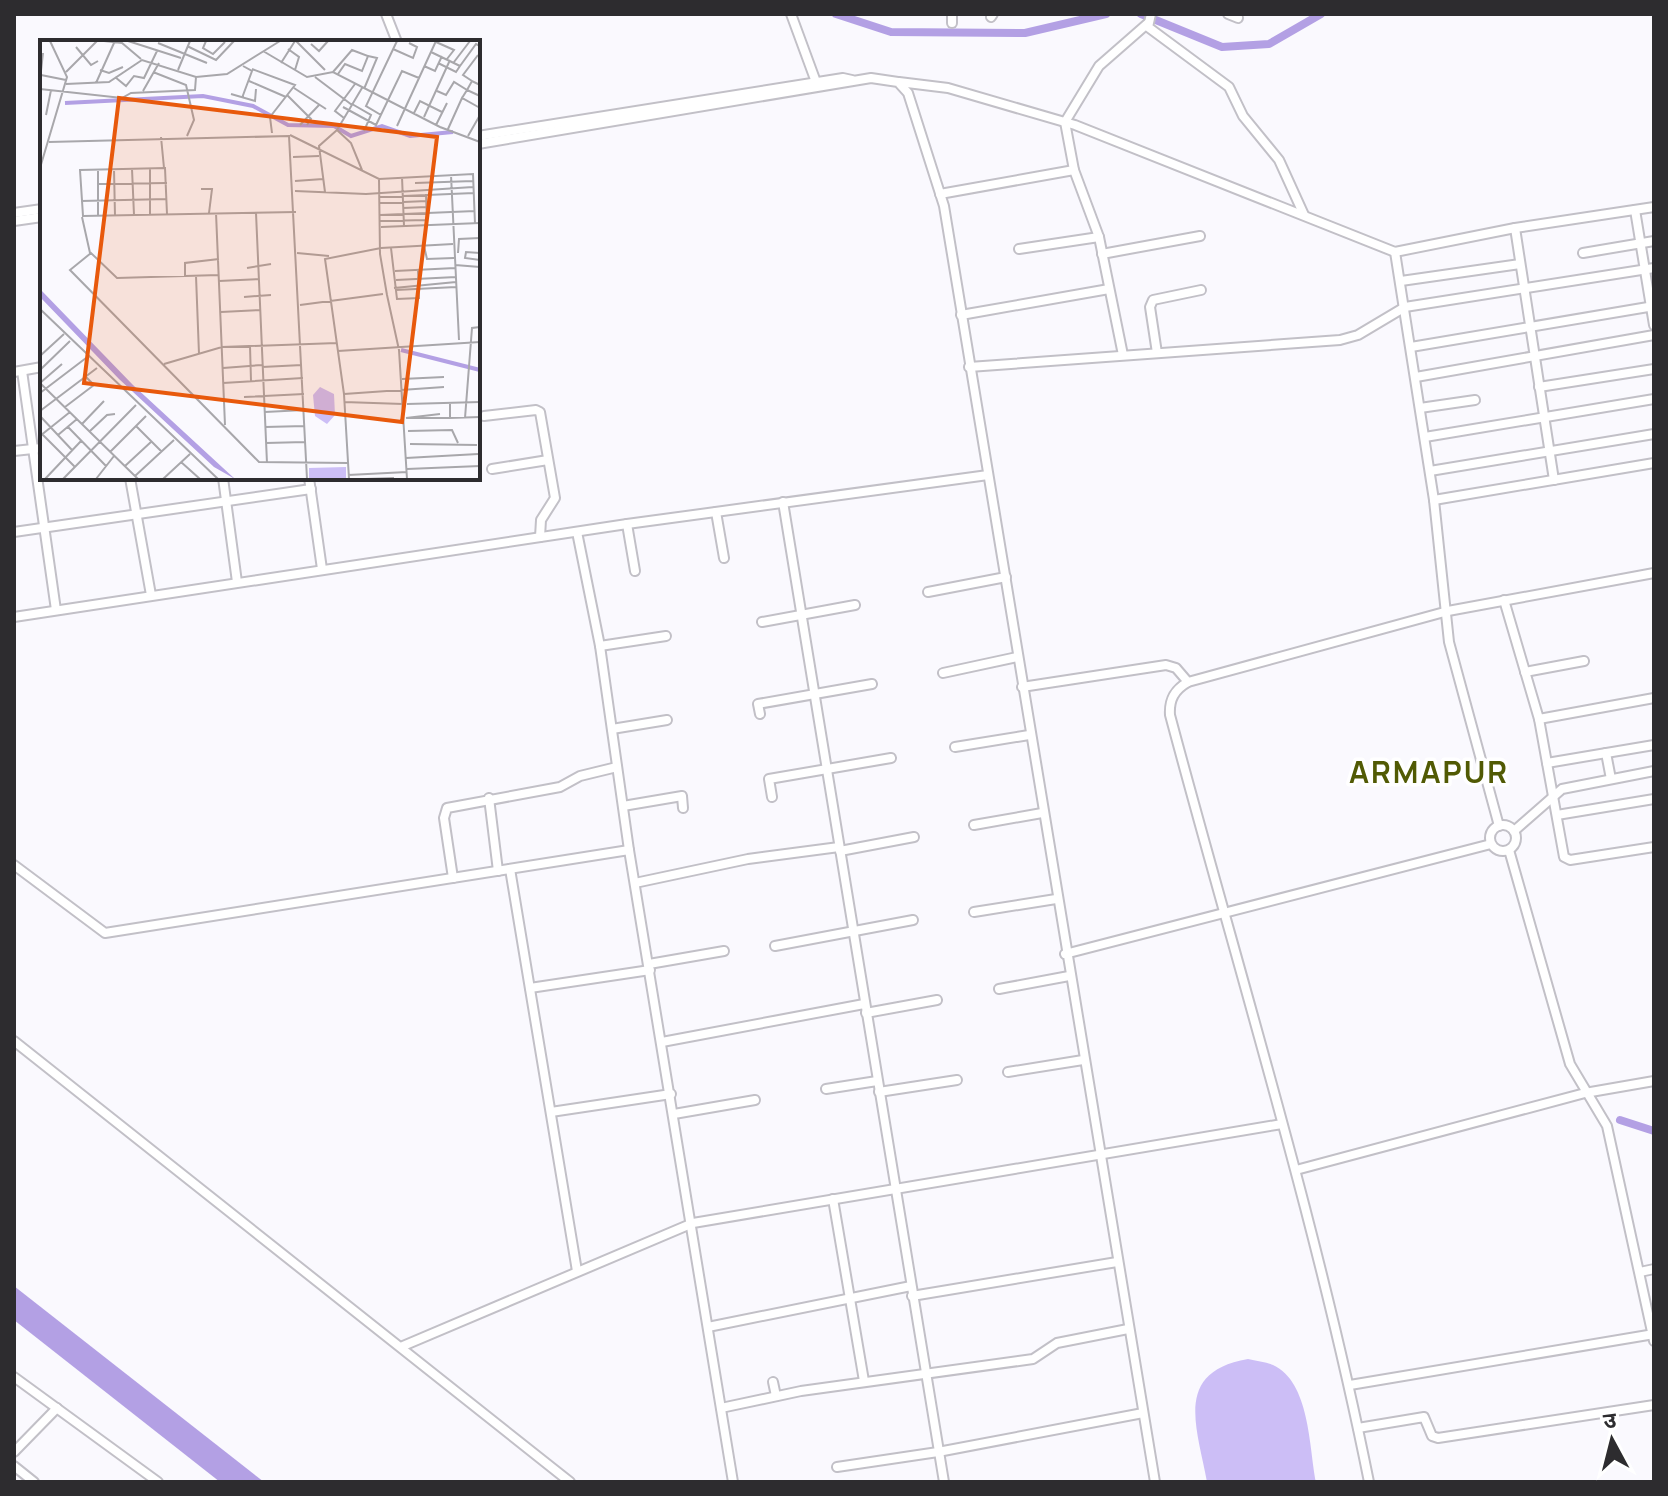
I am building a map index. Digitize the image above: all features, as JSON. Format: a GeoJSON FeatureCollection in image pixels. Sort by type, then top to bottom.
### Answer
{"type":"FeatureCollection","features":[{"type":"Feature","properties":{"kind":"street"},"geometry":{"type":"LineString","coordinates":[[386,14],[396,40]]}},
{"type":"Feature","properties":{"kind":"street"},"geometry":{"type":"LineString","coordinates":[[791,14],[816,82]]}},
{"type":"Feature","properties":{"kind":"street"},"geometry":{"type":"LineString","coordinates":[[1228,14],[1238,18]]}},
{"type":"Feature","properties":{"kind":"street"},"geometry":{"type":"LineString","coordinates":[[1123,355],[1099,237],[1074,170],[1065,122],[1099,66],[1149,20],[1199,68],[1229,87],[1243,116],[1279,160],[1304,215]]}},
{"type":"Feature","properties":{"kind":"street"},"geometry":{"type":"LineString","coordinates":[[480,136],[816,82],[843,78],[854,80]]}},
{"type":"Feature","properties":{"kind":"street"},"geometry":{"type":"LineString","coordinates":[[480,144],[879,78],[957,90],[1065,122],[1395,252],[1515,228],[1654,207]]}},
{"type":"Feature","properties":{"kind":"street"},"geometry":{"type":"LineString","coordinates":[[898,82],[908,93],[940,194],[1155,1482]]}},
{"type":"Feature","properties":{"kind":"street"},"geometry":{"type":"LineString","coordinates":[[940,194],[1074,170]]}},
{"type":"Feature","properties":{"kind":"street"},"geometry":{"type":"LineString","coordinates":[[14,213],[40,209]]}},
{"type":"Feature","properties":{"kind":"street"},"geometry":{"type":"LineString","coordinates":[[1635,210],[1650,269],[1654,325]]}},
{"type":"Feature","properties":{"kind":"street"},"geometry":{"type":"LineString","coordinates":[[14,221],[40,217]]}},
{"type":"Feature","properties":{"kind":"street"},"geometry":{"type":"LineString","coordinates":[[1515,228],[1554,480]]}},
{"type":"Feature","properties":{"kind":"street"},"geometry":{"type":"LineString","coordinates":[[1102,254],[1200,236]]}},
{"type":"Feature","properties":{"kind":"street"},"geometry":{"type":"LineString","coordinates":[[1019,249],[1099,237]]}},
{"type":"Feature","properties":{"kind":"street"},"geometry":{"type":"LineString","coordinates":[[1583,253],[1654,241]]}},
{"type":"Feature","properties":{"kind":"street"},"geometry":{"type":"LineString","coordinates":[[1395,252],[1430,471],[1448,611],[1449,642],[1499,826]]}},
{"type":"Feature","properties":{"kind":"street"},"geometry":{"type":"LineString","coordinates":[[1401,281],[1520,264]]}},
{"type":"Feature","properties":{"kind":"street"},"geometry":{"type":"LineString","coordinates":[[969,367],[1340,340],[1358,335],[1405,307],[1650,269]]}},
{"type":"Feature","properties":{"kind":"street"},"geometry":{"type":"LineString","coordinates":[[961,315],[1109,289]]}},
{"type":"Feature","properties":{"kind":"street"},"geometry":{"type":"LineString","coordinates":[[1157,353],[1150,307],[1153,300],[1201,290]]}},
{"type":"Feature","properties":{"kind":"street"},"geometry":{"type":"LineString","coordinates":[[1411,347],[1652,307]]}},
{"type":"Feature","properties":{"kind":"street"},"geometry":{"type":"LineString","coordinates":[[1416,377],[1654,335]]}},
{"type":"Feature","properties":{"kind":"street"},"geometry":{"type":"LineString","coordinates":[[40,367],[18,372],[56,610]]}},
{"type":"Feature","properties":{"kind":"street"},"geometry":{"type":"LineString","coordinates":[[1539,387],[1654,369]]}},
{"type":"Feature","properties":{"kind":"street"},"geometry":{"type":"LineString","coordinates":[[1425,437],[1654,399]]}},
{"type":"Feature","properties":{"kind":"street"},"geometry":{"type":"LineString","coordinates":[[1420,408],[1475,400]]}},
{"type":"Feature","properties":{"kind":"street"},"geometry":{"type":"LineString","coordinates":[[484,416],[539,410],[555,502],[541,520],[540,537]]}},
{"type":"Feature","properties":{"kind":"street"},"geometry":{"type":"LineString","coordinates":[[1430,471],[1654,434]]}},
{"type":"Feature","properties":{"kind":"street"},"geometry":{"type":"LineString","coordinates":[[14,451],[40,448]]}},
{"type":"Feature","properties":{"kind":"street"},"geometry":{"type":"LineString","coordinates":[[492,469],[548,460]]}},
{"type":"Feature","properties":{"kind":"street"},"geometry":{"type":"LineString","coordinates":[[1434,500],[1654,463]]}},
{"type":"Feature","properties":{"kind":"street"},"geometry":{"type":"LineString","coordinates":[[14,617],[627,524],[988,475]]}},
{"type":"Feature","properties":{"kind":"street"},"geometry":{"type":"LineString","coordinates":[[130,480],[151,595]]}},
{"type":"Feature","properties":{"kind":"street"},"geometry":{"type":"LineString","coordinates":[[223,480],[237,582]]}},
{"type":"Feature","properties":{"kind":"street"},"geometry":{"type":"LineString","coordinates":[[309,480],[322,569]]}},
{"type":"Feature","properties":{"kind":"street"},"geometry":{"type":"LineString","coordinates":[[14,532],[311,489]]}},
{"type":"Feature","properties":{"kind":"street"},"geometry":{"type":"LineString","coordinates":[[783,502],[944,1482]]}},
{"type":"Feature","properties":{"kind":"street"},"geometry":{"type":"LineString","coordinates":[[716,512],[724,558]]}},
{"type":"Feature","properties":{"kind":"street"},"geometry":{"type":"LineString","coordinates":[[627,524],[635,571]]}},
{"type":"Feature","properties":{"kind":"street"},"geometry":{"type":"LineString","coordinates":[[577,532],[600,646],[629,850],[693,1223],[733,1482]]}},
{"type":"Feature","properties":{"kind":"street"},"geometry":{"type":"LineString","coordinates":[[1369,1482],[1350,1385],[1296,1170],[1222,913],[1170,715],[1170,701],[1176,690],[1188,682],[1448,611],[1654,573]]}},
{"type":"Feature","properties":{"kind":"street"},"geometry":{"type":"LineString","coordinates":[[928,592],[1006,577]]}},
{"type":"Feature","properties":{"kind":"street"},"geometry":{"type":"LineString","coordinates":[[1504,600],[1539,719],[1566,859],[1654,847]]}},
{"type":"Feature","properties":{"kind":"street"},"geometry":{"type":"LineString","coordinates":[[762,622],[855,605]]}},
{"type":"Feature","properties":{"kind":"street"},"geometry":{"type":"LineString","coordinates":[[600,646],[666,636]]}},
{"type":"Feature","properties":{"kind":"street"},"geometry":{"type":"LineString","coordinates":[[943,673],[1017,657]]}},
{"type":"Feature","properties":{"kind":"street"},"geometry":{"type":"LineString","coordinates":[[1525,672],[1584,661]]}},
{"type":"Feature","properties":{"kind":"street"},"geometry":{"type":"LineString","coordinates":[[1022,687],[1166,665],[1176,668],[1188,682]]}},
{"type":"Feature","properties":{"kind":"street"},"geometry":{"type":"LineString","coordinates":[[760,714],[758,704],[872,684]]}},
{"type":"Feature","properties":{"kind":"street"},"geometry":{"type":"LineString","coordinates":[[1539,719],[1654,698]]}},
{"type":"Feature","properties":{"kind":"street"},"geometry":{"type":"LineString","coordinates":[[612,729],[667,720]]}},
{"type":"Feature","properties":{"kind":"street"},"geometry":{"type":"LineString","coordinates":[[955,747],[1029,735]]}},
{"type":"Feature","properties":{"kind":"street"},"geometry":{"type":"LineString","coordinates":[[1547,763],[1654,745]]}},
{"type":"Feature","properties":{"kind":"street"},"geometry":{"type":"LineString","coordinates":[[1606,753],[1611,779]]}},
{"type":"Feature","properties":{"kind":"street"},"geometry":{"type":"LineString","coordinates":[[772,797],[769,779],[891,758]]}},
{"type":"Feature","properties":{"kind":"street"},"geometry":{"type":"LineString","coordinates":[[453,878],[444,812],[450,806],[560,787],[580,776],[617,767]]}},
{"type":"Feature","properties":{"kind":"street"},"geometry":{"type":"LineString","coordinates":[[1514,831],[1570,786],[1654,771]]}},
{"type":"Feature","properties":{"kind":"street"},"geometry":{"type":"LineString","coordinates":[[623,806],[682,796],[683,808]]}},
{"type":"Feature","properties":{"kind":"street"},"geometry":{"type":"LineString","coordinates":[[489,798],[498,871]]}},
{"type":"Feature","properties":{"kind":"street"},"geometry":{"type":"LineString","coordinates":[[1557,815],[1654,799]]}},
{"type":"Feature","properties":{"kind":"street"},"geometry":{"type":"LineString","coordinates":[[974,825],[1042,813]]}},
{"type":"Feature","properties":{"kind":"street"},"geometry":{"type":"LineString","coordinates":[[1350,1385],[1654,1337],[1607,1126],[1570,1064],[1509,850],[1516,839],[1514,831],[1507,826],[1499,826],[1492,831],[1491,844],[1497,850],[1509,850]]}},
{"type":"Feature","properties":{"kind":"street"},"geometry":{"type":"LineString","coordinates":[[635,883],[748,859],[914,837]]}},
{"type":"Feature","properties":{"kind":"street"},"geometry":{"type":"LineString","coordinates":[[1065,954],[1491,844]]}},
{"type":"Feature","properties":{"kind":"street"},"geometry":{"type":"LineString","coordinates":[[14,865],[105,933],[629,850]]}},
{"type":"Feature","properties":{"kind":"street"},"geometry":{"type":"LineString","coordinates":[[510,869],[577,1271]]}},
{"type":"Feature","properties":{"kind":"street"},"geometry":{"type":"LineString","coordinates":[[974,912],[1056,899]]}},
{"type":"Feature","properties":{"kind":"street"},"geometry":{"type":"LineString","coordinates":[[775,946],[913,920]]}},
{"type":"Feature","properties":{"kind":"street"},"geometry":{"type":"LineString","coordinates":[[530,988],[724,951]]}},
{"type":"Feature","properties":{"kind":"street"},"geometry":{"type":"LineString","coordinates":[[999,989],[1069,976]]}},
{"type":"Feature","properties":{"kind":"street"},"geometry":{"type":"LineString","coordinates":[[662,1042],[865,1008],[937,1000]]}},
{"type":"Feature","properties":{"kind":"street"},"geometry":{"type":"LineString","coordinates":[[14,1041],[403,1346],[570,1482]]}},
{"type":"Feature","properties":{"kind":"street"},"geometry":{"type":"LineString","coordinates":[[1008,1072],[1083,1060]]}},
{"type":"Feature","properties":{"kind":"street"},"geometry":{"type":"LineString","coordinates":[[879,1092],[957,1080]]}},
{"type":"Feature","properties":{"kind":"street"},"geometry":{"type":"LineString","coordinates":[[826,1089],[877,1081]]}},
{"type":"Feature","properties":{"kind":"street"},"geometry":{"type":"LineString","coordinates":[[1296,1170],[1585,1093],[1654,1081]]}},
{"type":"Feature","properties":{"kind":"street"},"geometry":{"type":"LineString","coordinates":[[551,1112],[671,1094]]}},
{"type":"Feature","properties":{"kind":"street"},"geometry":{"type":"LineString","coordinates":[[674,1114],[755,1100]]}},
{"type":"Feature","properties":{"kind":"street"},"geometry":{"type":"LineString","coordinates":[[403,1346],[693,1223],[1282,1124]]}},
{"type":"Feature","properties":{"kind":"street"},"geometry":{"type":"LineString","coordinates":[[833,1199],[864,1381]]}},
{"type":"Feature","properties":{"kind":"street"},"geometry":{"type":"LineString","coordinates":[[708,1327],[849,1298],[1117,1262]]}},
{"type":"Feature","properties":{"kind":"street"},"geometry":{"type":"LineString","coordinates":[[1640,1272],[1654,1269]]}},
{"type":"Feature","properties":{"kind":"street"},"geometry":{"type":"LineString","coordinates":[[721,1408],[864,1381],[1033,1359],[1057,1343],[1128,1329]]}},
{"type":"Feature","properties":{"kind":"street"},"geometry":{"type":"LineString","coordinates":[[14,1377],[158,1482]]}},
{"type":"Feature","properties":{"kind":"street"},"geometry":{"type":"LineString","coordinates":[[773,1382],[776,1396]]}},
{"type":"Feature","properties":{"kind":"street"},"geometry":{"type":"LineString","coordinates":[[1358,1428],[1424,1417],[1432,1436],[1438,1438],[1654,1405]]}},
{"type":"Feature","properties":{"kind":"street"},"geometry":{"type":"LineString","coordinates":[[14,1452],[57,1408]]}},
{"type":"Feature","properties":{"kind":"street"},"geometry":{"type":"LineString","coordinates":[[837,1467],[938,1452],[1143,1413]]}},
{"type":"Feature","properties":{"kind":"street"},"geometry":{"type":"LineString","coordinates":[[14,1466],[34,1482]]}},
{"type":"Feature","properties":{"kind":"shaded area"},"geometry":{"type":"Polygon","coordinates":[[[14,1286],[264,1482],[220,1482],[14,1320],[14,1286]]]}},
{"type":"Feature","properties":{"kind":"shaded area"},"geometry":{"type":"Polygon","coordinates":[[[1248,1359],[1273,1365],[1285,1373],[1294,1386],[1306,1417],[1316,1482],[1207,1482],[1196,1422],[1199,1389],[1209,1376],[1224,1366],[1248,1359]]]}},
{"type":"Feature","properties":{"kind":"waterway"},"geometry":{"type":"LineString","coordinates":[[836,14],[891,32],[1025,33],[1106,14]]}},
{"type":"Feature","properties":{"kind":"waterway"},"geometry":{"type":"LineString","coordinates":[[1141,14],[1222,47],[1269,44],[1321,14]]}},
{"type":"Feature","properties":{"kind":"waterway"},"geometry":{"type":"LineString","coordinates":[[1620,1120],[1654,1131]]}},
{"type":"Feature","properties":{"kind":"district","name":"ARMAPUR"},"geometry":{"type":"Point","coordinates":[1429,773]}}]}
